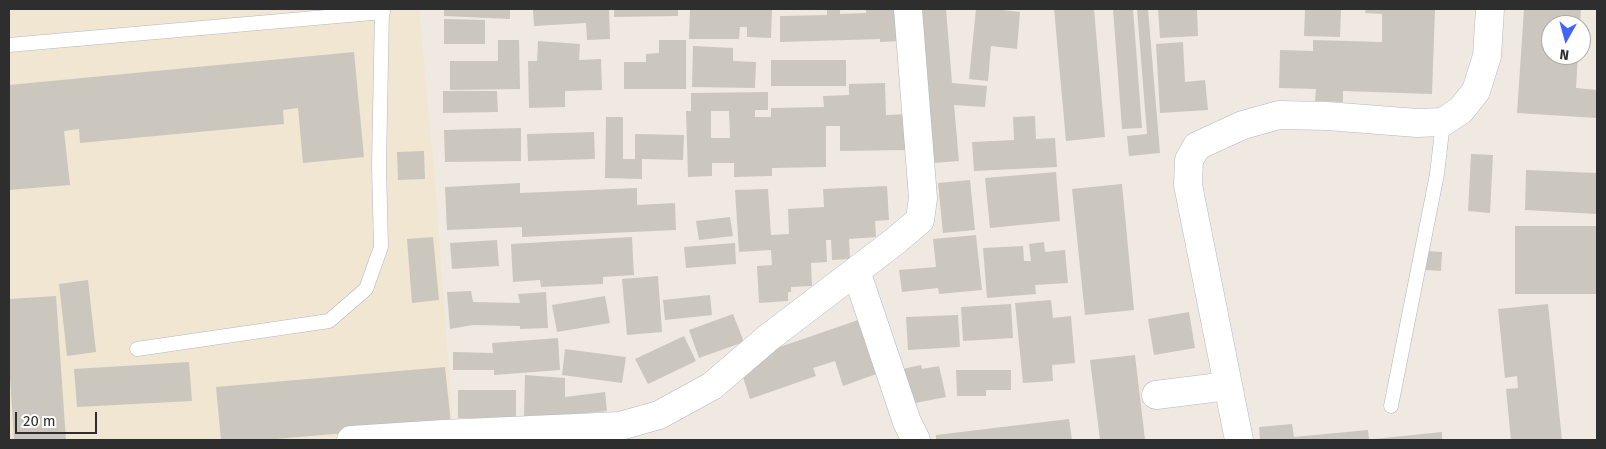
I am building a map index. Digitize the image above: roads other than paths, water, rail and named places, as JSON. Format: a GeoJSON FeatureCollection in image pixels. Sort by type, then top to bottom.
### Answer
{"type":"FeatureCollection","features":[{"type":"Feature","properties":{"kind":"street"},"geometry":{"type":"LineString","coordinates":[[351,440],[620,426],[659,415],[712,386],[768,338],[920,220],[923,198],[908,9]]}},
{"type":"Feature","properties":{"kind":"street"},"geometry":{"type":"LineString","coordinates":[[1239,440],[1188,185],[1189,160],[1197,146],[1243,124],[1279,115],[1327,116],[1417,123],[1442,122],[1461,110],[1476,91],[1487,56],[1490,9]]}},
{"type":"Feature","properties":{"kind":"street"},"geometry":{"type":"LineString","coordinates":[[856,271],[907,422],[916,440]]}},
{"type":"Feature","properties":{"kind":"street"},"geometry":{"type":"LineString","coordinates":[[1156,396],[1228,386]]}},
{"type":"Feature","properties":{"kind":"lane"},"geometry":{"type":"LineString","coordinates":[[9,45],[383,10],[378,166],[381,247],[366,289],[329,321],[137,349]]}},
{"type":"Feature","properties":{"kind":"lane"},"geometry":{"type":"LineString","coordinates":[[1391,406],[1437,174],[1442,122]]}}]}
